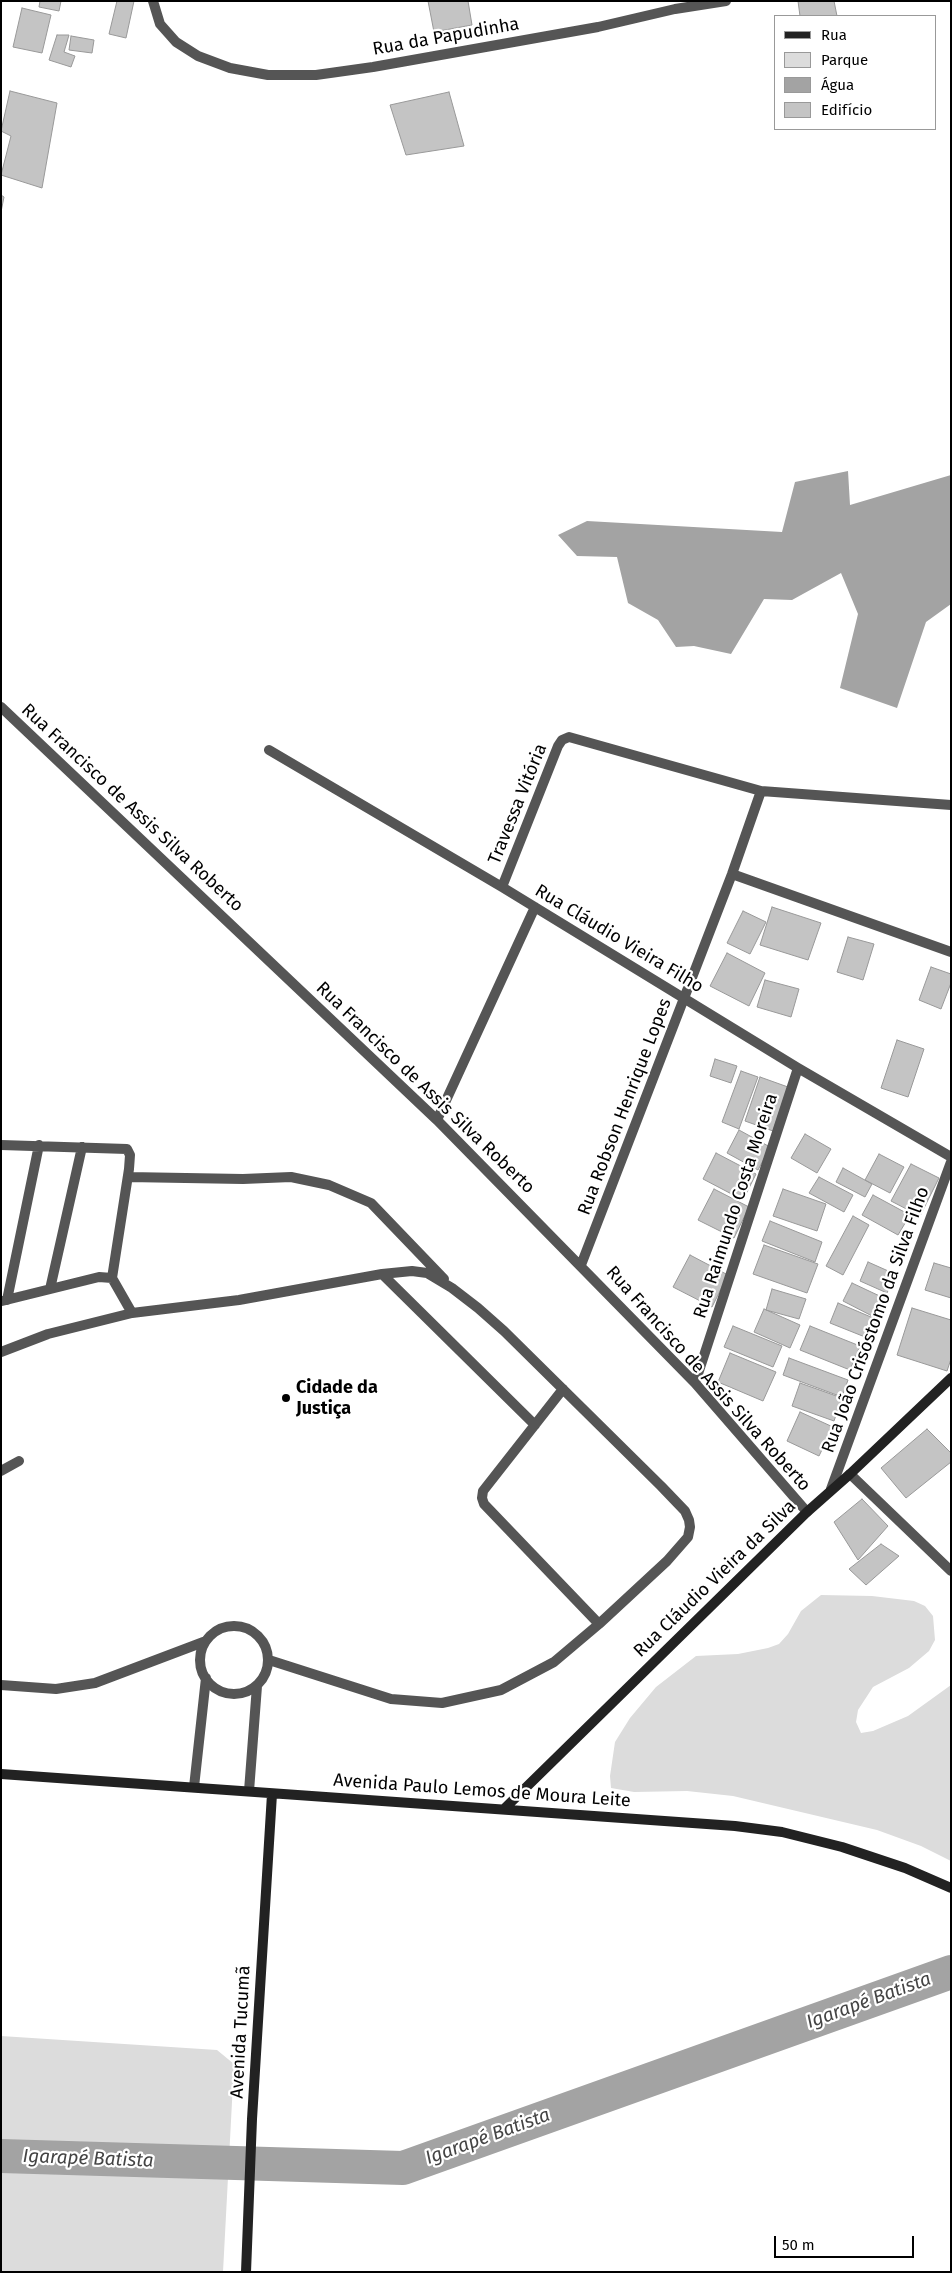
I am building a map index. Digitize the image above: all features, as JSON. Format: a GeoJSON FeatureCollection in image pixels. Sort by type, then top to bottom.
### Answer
{"type":"FeatureCollection","features":[{"type":"Feature","properties":{"kind":"street","name":"Rua da Papudinha"},"geometry":{"type":"LineString","coordinates":[[153,1],[160,24],[176,42],[198,56],[230,68],[268,75],[316,75],[598,26],[674,9],[726,1]]}},
{"type":"Feature","properties":{"kind":"street","name":"Rua Francisco de Assis Silva Roberto"},"geometry":{"type":"LineString","coordinates":[[1,707],[437,1120],[695,1383],[807,1512]]}},
{"type":"Feature","properties":{"kind":"street","name":"Travessa Vitória"},"geometry":{"type":"LineString","coordinates":[[502,887],[558,746],[562,740],[569,737],[761,791]]}},
{"type":"Feature","properties":{"kind":"street","name":"Rua Cláudio Vieira Filho"},"geometry":{"type":"LineString","coordinates":[[269,750],[502,887],[798,1068],[951,1157]]}},
{"type":"Feature","properties":{"kind":"street"},"geometry":{"type":"LineString","coordinates":[[761,791],[951,805]]}},
{"type":"Feature","properties":{"kind":"street","name":"Rua Robson Henrique Lopes"},"geometry":{"type":"LineString","coordinates":[[581,1265],[732,874],[761,791]]}},
{"type":"Feature","properties":{"kind":"street"},"geometry":{"type":"LineString","coordinates":[[732,874],[951,952]]}},
{"type":"Feature","properties":{"kind":"street"},"geometry":{"type":"LineString","coordinates":[[437,1120],[535,907]]}},
{"type":"Feature","properties":{"kind":"street","name":"Rua Raimundo Costa Moreira"},"geometry":{"type":"LineString","coordinates":[[695,1383],[798,1068]]}},
{"type":"Feature","properties":{"kind":"street"},"geometry":{"type":"LineString","coordinates":[[1,1145],[127,1149],[130,1155],[128,1177],[112,1278],[132,1313]]}},
{"type":"Feature","properties":{"kind":"street"},"geometry":{"type":"LineString","coordinates":[[39,1145],[4,1301],[99,1277],[112,1278]]}},
{"type":"Feature","properties":{"kind":"street"},"geometry":{"type":"LineString","coordinates":[[50,1289],[82,1147]]}},
{"type":"Feature","properties":{"kind":"street","name":"Rua João Crisóstomo da Silva Filho"},"geometry":{"type":"LineString","coordinates":[[831,1489],[951,1162]]}},
{"type":"Feature","properties":{"kind":"street"},"geometry":{"type":"LineString","coordinates":[[128,1177],[243,1179],[291,1177],[329,1184],[371,1202],[452,1288]]}},
{"type":"Feature","properties":{"kind":"street"},"geometry":{"type":"LineString","coordinates":[[1,1352],[48,1334],[132,1313],[239,1300],[382,1274],[412,1271],[426,1273],[452,1288],[478,1308],[563,1389],[685,1511],[690,1527],[688,1537],[667,1561],[599,1624],[554,1662],[501,1690],[442,1703],[392,1699],[269,1660]]}},
{"type":"Feature","properties":{"kind":"street"},"geometry":{"type":"LineString","coordinates":[[382,1274],[535,1425]]}},
{"type":"Feature","properties":{"kind":"street","name":"Rua Cláudio Vieira da Silva"},"geometry":{"type":"LineString","coordinates":[[505,1808],[807,1512],[951,1378]]}},
{"type":"Feature","properties":{"kind":"street"},"geometry":{"type":"LineString","coordinates":[[563,1389],[483,1491],[482,1498],[484,1504],[599,1624]]}},
{"type":"Feature","properties":{"kind":"street"},"geometry":{"type":"LineString","coordinates":[[1,1471],[19,1461]]}},
{"type":"Feature","properties":{"kind":"street"},"geometry":{"type":"LineString","coordinates":[[850,1474],[951,1571]]}},
{"type":"Feature","properties":{"kind":"street"},"geometry":{"type":"LineString","coordinates":[[230,1626],[249,1629],[263,1642],[269,1660],[263,1678],[257,1686],[239,1693],[230,1693],[212,1686],[206,1678],[200,1660],[206,1642],[212,1634],[230,1626]]}},
{"type":"Feature","properties":{"kind":"street"},"geometry":{"type":"LineString","coordinates":[[1,1685],[56,1689],[95,1683],[206,1642]]}},
{"type":"Feature","properties":{"kind":"street"},"geometry":{"type":"LineString","coordinates":[[194,1787],[206,1678]]}},
{"type":"Feature","properties":{"kind":"street"},"geometry":{"type":"LineString","coordinates":[[249,1791],[257,1686]]}},
{"type":"Feature","properties":{"kind":"street","name":"Avenida Paulo Lemos de Moura Leite"},"geometry":{"type":"LineString","coordinates":[[1,1774],[272,1794],[505,1808],[735,1826],[782,1832],[842,1847],[904,1868],[951,1888]]}},
{"type":"Feature","properties":{"kind":"street","name":"Avenida Tucumã"},"geometry":{"type":"LineString","coordinates":[[246,2272],[252,2119],[272,1794]]}},
{"type":"Feature","properties":{"kind":"green space"},"geometry":{"type":"Polygon","coordinates":[[[821,1595],[872,1596],[914,1601],[925,1606],[933,1616],[935,1640],[929,1651],[909,1668],[873,1687],[858,1710],[856,1722],[861,1733],[873,1731],[908,1716],[951,1685],[951,1861],[921,1846],[877,1830],[733,1796],[687,1791],[634,1792],[611,1788],[610,1776],[615,1742],[630,1718],[656,1687],[696,1656],[738,1654],[779,1644],[788,1634],[801,1611],[821,1595]]]}},
{"type":"Feature","properties":{"kind":"green space"},"geometry":{"type":"Polygon","coordinates":[[[1,2036],[217,2050],[234,2064],[223,2272],[1,2272],[1,2036]]]}},
{"type":"Feature","properties":{"kind":"water"},"geometry":{"type":"Polygon","coordinates":[[[848,471],[850,505],[951,475],[951,604],[926,622],[897,708],[840,688],[858,614],[841,573],[792,600],[764,599],[731,654],[694,646],[676,647],[658,620],[628,603],[617,557],[577,556],[558,535],[587,521],[782,532],[795,482],[848,471]]]}},
{"type":"Feature","properties":{"kind":"building"},"geometry":{"type":"Polygon","coordinates":[[[40,1],[61,1],[59,11],[39,7],[40,1]]]}},
{"type":"Feature","properties":{"kind":"building"},"geometry":{"type":"Polygon","coordinates":[[[117,1],[134,1],[126,38],[109,34],[117,1]]]}},
{"type":"Feature","properties":{"kind":"building"},"geometry":{"type":"Polygon","coordinates":[[[428,1],[468,1],[472,25],[434,32],[428,1]]]}},
{"type":"Feature","properties":{"kind":"building"},"geometry":{"type":"Polygon","coordinates":[[[798,1],[834,1],[837,15],[800,15],[798,1]]]}},
{"type":"Feature","properties":{"kind":"building"},"geometry":{"type":"Polygon","coordinates":[[[22,8],[51,15],[42,53],[13,47],[22,8]]]}},
{"type":"Feature","properties":{"kind":"building"},"geometry":{"type":"Polygon","coordinates":[[[57,35],[69,35],[64,52],[75,56],[71,67],[49,60],[57,35]]]}},
{"type":"Feature","properties":{"kind":"building"},"geometry":{"type":"Polygon","coordinates":[[[71,36],[94,40],[92,53],[69,50],[71,36]]]}},
{"type":"Feature","properties":{"kind":"building"},"geometry":{"type":"Polygon","coordinates":[[[10,91],[57,103],[42,188],[1,175],[11,136],[1,131],[10,91]]]}},
{"type":"Feature","properties":{"kind":"building"},"geometry":{"type":"Polygon","coordinates":[[[449,92],[464,146],[406,155],[390,105],[449,92]]]}},
{"type":"Feature","properties":{"kind":"building"},"geometry":{"type":"Polygon","coordinates":[[[1,195],[4,197],[1,212],[1,195]]]}},
{"type":"Feature","properties":{"kind":"building"},"geometry":{"type":"Polygon","coordinates":[[[772,907],[821,923],[808,960],[760,945],[772,907]]]}},
{"type":"Feature","properties":{"kind":"building"},"geometry":{"type":"Polygon","coordinates":[[[743,911],[766,922],[750,954],[727,943],[743,911]]]}},
{"type":"Feature","properties":{"kind":"building"},"geometry":{"type":"Polygon","coordinates":[[[848,937],[874,944],[863,980],[837,972],[848,937]]]}},
{"type":"Feature","properties":{"kind":"building"},"geometry":{"type":"Polygon","coordinates":[[[727,953],[765,973],[749,1006],[710,986],[727,953]]]}},
{"type":"Feature","properties":{"kind":"building"},"geometry":{"type":"Polygon","coordinates":[[[931,967],[951,974],[951,983],[941,1009],[919,1000],[931,967]]]}},
{"type":"Feature","properties":{"kind":"building"},"geometry":{"type":"Polygon","coordinates":[[[765,980],[799,989],[791,1017],[757,1007],[765,980]]]}},
{"type":"Feature","properties":{"kind":"building"},"geometry":{"type":"Polygon","coordinates":[[[897,1040],[924,1049],[908,1097],[881,1088],[897,1040]]]}},
{"type":"Feature","properties":{"kind":"building"},"geometry":{"type":"Polygon","coordinates":[[[715,1059],[737,1066],[731,1083],[710,1076],[715,1059]]]}},
{"type":"Feature","properties":{"kind":"building"},"geometry":{"type":"Polygon","coordinates":[[[741,1071],[758,1077],[739,1129],[722,1122],[741,1071]]]}},
{"type":"Feature","properties":{"kind":"building"},"geometry":{"type":"Polygon","coordinates":[[[760,1077],[788,1087],[773,1131],[745,1121],[760,1077]]]}},
{"type":"Feature","properties":{"kind":"building"},"geometry":{"type":"Polygon","coordinates":[[[739,1130],[770,1147],[758,1170],[727,1153],[739,1130]]]}},
{"type":"Feature","properties":{"kind":"building"},"geometry":{"type":"Polygon","coordinates":[[[805,1134],[831,1149],[817,1173],[791,1158],[805,1134]]]}},
{"type":"Feature","properties":{"kind":"building"},"geometry":{"type":"Polygon","coordinates":[[[716,1153],[756,1174],[743,1200],[703,1179],[716,1153]]]}},
{"type":"Feature","properties":{"kind":"building"},"geometry":{"type":"Polygon","coordinates":[[[879,1154],[904,1167],[890,1193],[865,1180],[879,1154]]]}},
{"type":"Feature","properties":{"kind":"building"},"geometry":{"type":"Polygon","coordinates":[[[911,1164],[939,1178],[920,1216],[891,1201],[911,1164]]]}},
{"type":"Feature","properties":{"kind":"building"},"geometry":{"type":"Polygon","coordinates":[[[843,1168],[872,1184],[865,1197],[836,1182],[843,1168]]]}},
{"type":"Feature","properties":{"kind":"building"},"geometry":{"type":"Polygon","coordinates":[[[819,1177],[853,1195],[844,1212],[809,1193],[819,1177]]]}},
{"type":"Feature","properties":{"kind":"building"},"geometry":{"type":"Polygon","coordinates":[[[714,1189],[749,1207],[734,1238],[698,1220],[714,1189]]]}},
{"type":"Feature","properties":{"kind":"building"},"geometry":{"type":"Polygon","coordinates":[[[783,1189],[826,1204],[817,1231],[773,1216],[783,1189]]]}},
{"type":"Feature","properties":{"kind":"building"},"geometry":{"type":"Polygon","coordinates":[[[873,1195],[910,1215],[898,1235],[862,1215],[873,1195]]]}},
{"type":"Feature","properties":{"kind":"building"},"geometry":{"type":"Polygon","coordinates":[[[853,1216],[869,1225],[843,1275],[826,1266],[853,1216]]]}},
{"type":"Feature","properties":{"kind":"building"},"geometry":{"type":"Polygon","coordinates":[[[770,1221],[822,1242],[815,1262],[762,1241],[770,1221]]]}},
{"type":"Feature","properties":{"kind":"building"},"geometry":{"type":"Polygon","coordinates":[[[764,1245],[818,1264],[807,1293],[753,1274],[764,1245]]]}},
{"type":"Feature","properties":{"kind":"building"},"geometry":{"type":"Polygon","coordinates":[[[690,1255],[728,1275],[712,1307],[673,1287],[690,1255]]]}},
{"type":"Feature","properties":{"kind":"building"},"geometry":{"type":"Polygon","coordinates":[[[868,1262],[895,1274],[887,1293],[860,1281],[868,1262]]]}},
{"type":"Feature","properties":{"kind":"building"},"geometry":{"type":"Polygon","coordinates":[[[934,1263],[951,1268],[951,1298],[925,1290],[934,1263]]]}},
{"type":"Feature","properties":{"kind":"building"},"geometry":{"type":"Polygon","coordinates":[[[852,1283],[886,1299],[876,1318],[843,1301],[852,1283]]]}},
{"type":"Feature","properties":{"kind":"building"},"geometry":{"type":"Polygon","coordinates":[[[772,1289],[806,1299],[799,1319],[766,1310],[772,1289]]]}},
{"type":"Feature","properties":{"kind":"building"},"geometry":{"type":"Polygon","coordinates":[[[838,1303],[878,1320],[870,1339],[830,1323],[838,1303]]]}},
{"type":"Feature","properties":{"kind":"building"},"geometry":{"type":"Polygon","coordinates":[[[912,1308],[951,1320],[951,1359],[947,1371],[897,1355],[912,1308]]]}},
{"type":"Feature","properties":{"kind":"building"},"geometry":{"type":"Polygon","coordinates":[[[764,1309],[800,1325],[790,1348],[754,1332],[764,1309]]]}},
{"type":"Feature","properties":{"kind":"building"},"geometry":{"type":"Polygon","coordinates":[[[733,1326],[782,1346],[773,1367],[724,1347],[733,1326]]]}},
{"type":"Feature","properties":{"kind":"building"},"geometry":{"type":"Polygon","coordinates":[[[810,1326],[860,1346],[850,1370],[800,1350],[810,1326]]]}},
{"type":"Feature","properties":{"kind":"building"},"geometry":{"type":"Polygon","coordinates":[[[730,1353],[776,1372],[763,1401],[718,1382],[730,1353]]]}},
{"type":"Feature","properties":{"kind":"building"},"geometry":{"type":"Polygon","coordinates":[[[789,1358],[848,1380],[842,1397],[783,1375],[789,1358]]]}},
{"type":"Feature","properties":{"kind":"building"},"geometry":{"type":"Polygon","coordinates":[[[800,1383],[842,1398],[834,1421],[792,1406],[800,1383]]]}},
{"type":"Feature","properties":{"kind":"building"},"geometry":{"type":"Polygon","coordinates":[[[800,1412],[833,1427],[819,1456],[787,1441],[800,1412]]]}},
{"type":"Feature","properties":{"kind":"building"},"geometry":{"type":"Polygon","coordinates":[[[927,1429],[951,1453],[951,1462],[906,1498],[881,1468],[927,1429]]]}},
{"type":"Feature","properties":{"kind":"building"},"geometry":{"type":"Polygon","coordinates":[[[862,1499],[888,1526],[858,1560],[834,1522],[862,1499]]]}},
{"type":"Feature","properties":{"kind":"building"},"geometry":{"type":"Polygon","coordinates":[[[881,1544],[899,1556],[866,1585],[849,1569],[881,1544]]]}},
{"type":"Feature","properties":{"kind":"waterway","name":"Igarapé Batista"},"geometry":{"type":"LineString","coordinates":[[1,2156],[403,2168],[951,1972]]}},
{"type":"Feature","properties":{"kind":"place","name":"Cidade da Justiça"},"geometry":{"type":"Point","coordinates":[286,1398]}}]}
